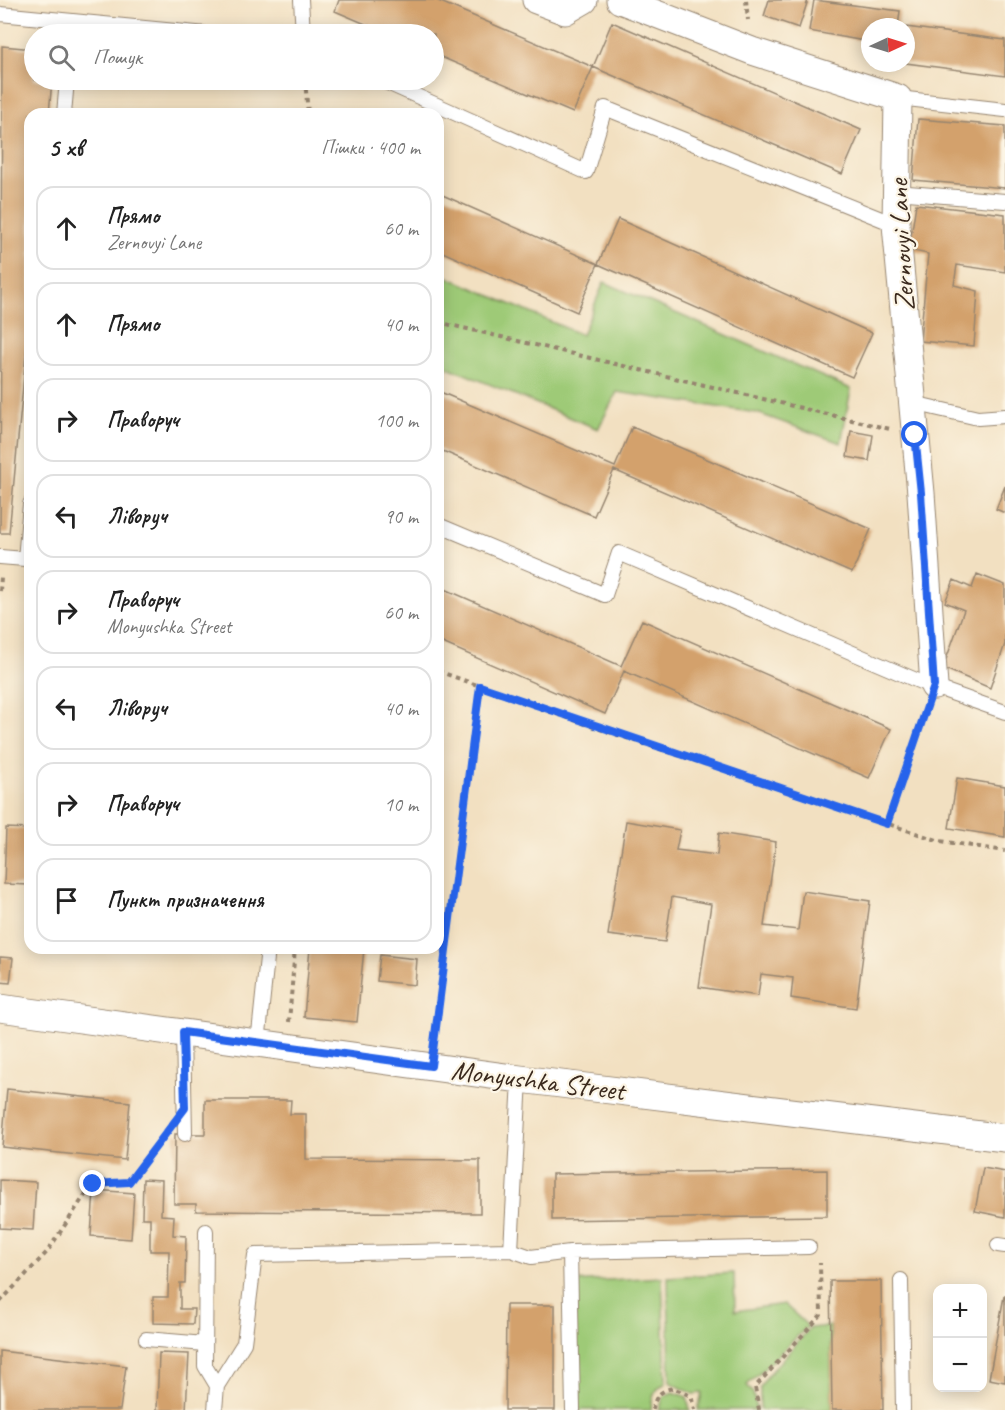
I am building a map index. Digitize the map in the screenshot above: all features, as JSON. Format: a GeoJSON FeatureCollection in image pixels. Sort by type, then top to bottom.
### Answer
{"type":"FeatureCollection","features":[{"type":"Feature","properties":{"kind":"street"},"geometry":{"type":"LineString","coordinates":[[536,0],[565,11],[584,0]]}},
{"type":"Feature","properties":{"kind":"street"},"geometry":{"type":"LineString","coordinates":[[620,0],[752,51],[898,98]]}},
{"type":"Feature","properties":{"kind":"street","name":"Zernovyi Lane"},"geometry":{"type":"LineString","coordinates":[[898,98],[896,225],[921,493],[934,686]]}},
{"type":"Feature","properties":{"kind":"street","name":"Monyushka Street"},"geometry":{"type":"LineString","coordinates":[[0,1008],[520,1078],[1005,1138]]}},
{"type":"Feature","properties":{"kind":"lane"},"geometry":{"type":"LineString","coordinates":[[301,0],[302,24]]}},
{"type":"Feature","properties":{"kind":"lane"},"geometry":{"type":"LineString","coordinates":[[0,14],[51,24]]}},
{"type":"Feature","properties":{"kind":"lane"},"geometry":{"type":"LineString","coordinates":[[65,108],[66,90]]}},
{"type":"Feature","properties":{"kind":"lane"},"geometry":{"type":"LineString","coordinates":[[403,90],[443,108]]}},
{"type":"Feature","properties":{"kind":"lane"},"geometry":{"type":"LineString","coordinates":[[898,98],[1005,111]]}},
{"type":"Feature","properties":{"kind":"lane"},"geometry":{"type":"LineString","coordinates":[[444,108],[586,172],[605,108],[896,225]]}},
{"type":"Feature","properties":{"kind":"lane"},"geometry":{"type":"LineString","coordinates":[[896,192],[1005,201]]}},
{"type":"Feature","properties":{"kind":"lane"},"geometry":{"type":"LineString","coordinates":[[913,403],[978,418],[1005,416]]}},
{"type":"Feature","properties":{"kind":"lane"},"geometry":{"type":"LineString","coordinates":[[444,528],[605,595],[619,553],[934,686],[1005,712]]}},
{"type":"Feature","properties":{"kind":"lane"},"geometry":{"type":"LineString","coordinates":[[0,557],[24,559]]}},
{"type":"Feature","properties":{"kind":"lane"},"geometry":{"type":"LineString","coordinates":[[258,1042],[267,954]]}},
{"type":"Feature","properties":{"kind":"lane"},"geometry":{"type":"LineString","coordinates":[[183,1032],[185,1134]]}},
{"type":"Feature","properties":{"kind":"lane"},"geometry":{"type":"LineString","coordinates":[[511,1250],[520,1078]]}},
{"type":"Feature","properties":{"kind":"lane"},"geometry":{"type":"LineString","coordinates":[[206,1231],[205,1366],[217,1386]]}},
{"type":"Feature","properties":{"kind":"lane"},"geometry":{"type":"LineString","coordinates":[[215,1410],[217,1386],[244,1343],[255,1255],[511,1250],[531,1257],[570,1252],[809,1247]]}},
{"type":"Feature","properties":{"kind":"lane"},"geometry":{"type":"LineString","coordinates":[[570,1252],[573,1410]]}},
{"type":"Feature","properties":{"kind":"lane"},"geometry":{"type":"LineString","coordinates":[[901,1280],[903,1410]]}},
{"type":"Feature","properties":{"kind":"lane"},"geometry":{"type":"LineString","coordinates":[[146,1339],[205,1344]]}},
{"type":"Feature","properties":{"kind":"path"},"geometry":{"type":"LineString","coordinates":[[306,90],[307,108]]}},
{"type":"Feature","properties":{"kind":"path"},"geometry":{"type":"LineString","coordinates":[[444,323],[915,435]]}},
{"type":"Feature","properties":{"kind":"path"},"geometry":{"type":"LineString","coordinates":[[444,673],[940,841],[1005,851]]}},
{"type":"Feature","properties":{"kind":"path"},"geometry":{"type":"LineString","coordinates":[[431,1066],[480,686]]}},
{"type":"Feature","properties":{"kind":"path"},"geometry":{"type":"LineString","coordinates":[[887,824],[934,686]]}},
{"type":"Feature","properties":{"kind":"path"},"geometry":{"type":"LineString","coordinates":[[286,1047],[294,954]]}},
{"type":"Feature","properties":{"kind":"path"},"geometry":{"type":"LineString","coordinates":[[0,1302],[47,1252],[93,1184],[129,1182],[185,1108]]}},
{"type":"Feature","properties":{"kind":"path"},"geometry":{"type":"LineString","coordinates":[[759,1410],[755,1387],[821,1315],[819,1247],[809,1247]]}},
{"type":"Feature","properties":{"kind":"path"},"geometry":{"type":"LineString","coordinates":[[653,1410],[661,1393],[673,1388],[691,1396],[695,1410]]}},
{"type":"Feature","properties":{"kind":"green space"},"geometry":{"type":"Polygon","coordinates":[[[444,276],[582,335],[604,282],[851,389],[841,443],[757,413],[617,392],[598,429],[444,365],[444,276]]]}},
{"type":"Feature","properties":{"kind":"green space"},"geometry":{"type":"Polygon","coordinates":[[[734,1273],[735,1311],[784,1304],[808,1326],[747,1385],[753,1393],[757,1410],[698,1410],[702,1393],[693,1394],[670,1382],[668,1277],[734,1273]]]}},
{"type":"Feature","properties":{"kind":"green space"},"geometry":{"type":"Polygon","coordinates":[[[662,1277],[666,1383],[654,1394],[651,1410],[573,1410],[571,1282],[662,1277]]]}},
{"type":"Feature","properties":{"kind":"green space"},"geometry":{"type":"Polygon","coordinates":[[[830,1326],[832,1410],[760,1410],[760,1388],[765,1379],[810,1328],[830,1326]]]}},
{"type":"Feature","properties":{"kind":"green space"},"geometry":{"type":"Polygon","coordinates":[[[673,1392],[687,1397],[690,1410],[659,1410],[664,1396],[673,1392]]]}},
{"type":"Feature","properties":{"kind":"building"},"geometry":{"type":"Polygon","coordinates":[[[339,0],[436,0],[593,67],[573,113],[444,58],[444,24],[366,24],[335,11],[339,0]]]}},
{"type":"Feature","properties":{"kind":"building"},"geometry":{"type":"Polygon","coordinates":[[[769,0],[808,0],[799,28],[764,16],[769,0]]]}},
{"type":"Feature","properties":{"kind":"building"},"geometry":{"type":"Polygon","coordinates":[[[814,0],[900,11],[899,18],[861,18],[861,40],[809,31],[814,0]]]}},
{"type":"Feature","properties":{"kind":"building"},"geometry":{"type":"Polygon","coordinates":[[[612,22],[861,130],[842,174],[593,67],[612,22]]]}},
{"type":"Feature","properties":{"kind":"building"},"geometry":{"type":"Polygon","coordinates":[[[915,28],[1005,40],[1005,76],[915,64],[915,28]]]}},
{"type":"Feature","properties":{"kind":"building"},"geometry":{"type":"Polygon","coordinates":[[[2,46],[24,48],[24,90],[51,90],[50,108],[24,108],[24,375],[9,533],[0,533],[2,46]]]}},
{"type":"Feature","properties":{"kind":"building"},"geometry":{"type":"Polygon","coordinates":[[[918,119],[1005,126],[1005,188],[913,180],[918,119]]]}},
{"type":"Feature","properties":{"kind":"building"},"geometry":{"type":"Polygon","coordinates":[[[444,196],[598,264],[577,312],[444,253],[444,196]]]}},
{"type":"Feature","properties":{"kind":"building"},"geometry":{"type":"Polygon","coordinates":[[[916,204],[1005,214],[1005,272],[957,265],[954,285],[978,291],[974,346],[920,341],[928,254],[909,250],[916,204]]]}},
{"type":"Feature","properties":{"kind":"building"},"geometry":{"type":"Polygon","coordinates":[[[618,219],[872,333],[852,377],[598,264],[618,219]]]}},
{"type":"Feature","properties":{"kind":"building"},"geometry":{"type":"Polygon","coordinates":[[[444,394],[615,467],[632,427],[871,529],[852,573],[614,470],[594,516],[444,452],[444,394]]]}},
{"type":"Feature","properties":{"kind":"building"},"geometry":{"type":"Polygon","coordinates":[[[851,431],[873,435],[869,461],[847,457],[851,431]]]}},
{"type":"Feature","properties":{"kind":"building"},"geometry":{"type":"Polygon","coordinates":[[[1005,486],[1005,513],[996,509],[1005,486]]]}},
{"type":"Feature","properties":{"kind":"building"},"geometry":{"type":"Polygon","coordinates":[[[977,574],[1005,585],[1005,644],[990,688],[943,668],[964,610],[945,602],[954,580],[972,588],[977,574]]]}},
{"type":"Feature","properties":{"kind":"building"},"geometry":{"type":"Polygon","coordinates":[[[444,589],[621,666],[642,620],[891,729],[869,778],[624,671],[605,714],[444,644],[444,589]]]}},
{"type":"Feature","properties":{"kind":"building"},"geometry":{"type":"Polygon","coordinates":[[[957,778],[1005,786],[1005,837],[949,828],[957,778]]]}},
{"type":"Feature","properties":{"kind":"building"},"geometry":{"type":"Polygon","coordinates":[[[626,821],[680,830],[676,850],[717,855],[719,833],[776,842],[764,926],[798,930],[803,891],[870,901],[856,1008],[791,998],[793,978],[761,974],[758,996],[699,987],[711,904],[672,897],[665,942],[608,935],[626,821]]]}},
{"type":"Feature","properties":{"kind":"building"},"geometry":{"type":"Polygon","coordinates":[[[6,828],[24,829],[24,885],[4,884],[6,828]]]}},
{"type":"Feature","properties":{"kind":"building"},"geometry":{"type":"Polygon","coordinates":[[[309,954],[363,954],[357,1022],[304,1017],[309,954]]]}},
{"type":"Feature","properties":{"kind":"building"},"geometry":{"type":"Polygon","coordinates":[[[380,955],[417,959],[415,985],[377,981],[380,955]]]}},
{"type":"Feature","properties":{"kind":"building"},"geometry":{"type":"Polygon","coordinates":[[[0,957],[13,958],[10,983],[0,982],[0,957]]]}},
{"type":"Feature","properties":{"kind":"building"},"geometry":{"type":"Polygon","coordinates":[[[7,1089],[130,1102],[125,1160],[2,1147],[7,1089]]]}},
{"type":"Feature","properties":{"kind":"building"},"geometry":{"type":"Polygon","coordinates":[[[205,1100],[291,1100],[290,1114],[306,1114],[306,1159],[480,1160],[480,1213],[196,1211],[196,1204],[174,1204],[175,1134],[205,1134],[205,1100]]]}},
{"type":"Feature","properties":{"kind":"building"},"geometry":{"type":"Polygon","coordinates":[[[983,1168],[1005,1172],[1005,1217],[975,1211],[983,1168]]]}},
{"type":"Feature","properties":{"kind":"building"},"geometry":{"type":"Polygon","coordinates":[[[827,1170],[827,1216],[552,1220],[552,1174],[827,1170]]]}},
{"type":"Feature","properties":{"kind":"building"},"geometry":{"type":"Polygon","coordinates":[[[143,1179],[162,1180],[161,1215],[174,1216],[173,1235],[186,1236],[185,1283],[180,1283],[180,1309],[194,1309],[193,1324],[153,1323],[153,1297],[168,1297],[169,1251],[150,1251],[150,1218],[142,1218],[143,1179]]]}},
{"type":"Feature","properties":{"kind":"building"},"geometry":{"type":"Polygon","coordinates":[[[0,1180],[36,1182],[33,1230],[0,1228],[0,1180]]]}},
{"type":"Feature","properties":{"kind":"building"},"geometry":{"type":"Polygon","coordinates":[[[94,1190],[134,1193],[131,1239],[91,1236],[94,1190]]]}},
{"type":"Feature","properties":{"kind":"building"},"geometry":{"type":"Polygon","coordinates":[[[830,1281],[881,1281],[883,1410],[832,1410],[830,1281]]]}},
{"type":"Feature","properties":{"kind":"building"},"geometry":{"type":"Polygon","coordinates":[[[1005,1296],[1005,1382],[989,1379],[1005,1296]]]}},
{"type":"Feature","properties":{"kind":"building"},"geometry":{"type":"Polygon","coordinates":[[[506,1305],[555,1305],[555,1410],[505,1410],[506,1305]]]}},
{"type":"Feature","properties":{"kind":"building"},"geometry":{"type":"Polygon","coordinates":[[[0,1351],[126,1366],[120,1410],[0,1410],[0,1351]]]}},
{"type":"Feature","properties":{"kind":"building"},"geometry":{"type":"Polygon","coordinates":[[[159,1353],[189,1354],[186,1410],[157,1410],[159,1353]]]}},
{"type":"Feature","properties":{"kind":"route"},"geometry":{"type":"LineString","coordinates":[[93,1184],[129,1182],[185,1108],[183,1032],[431,1066],[480,686],[594,727],[887,824],[934,686],[915,435]]}}]}
